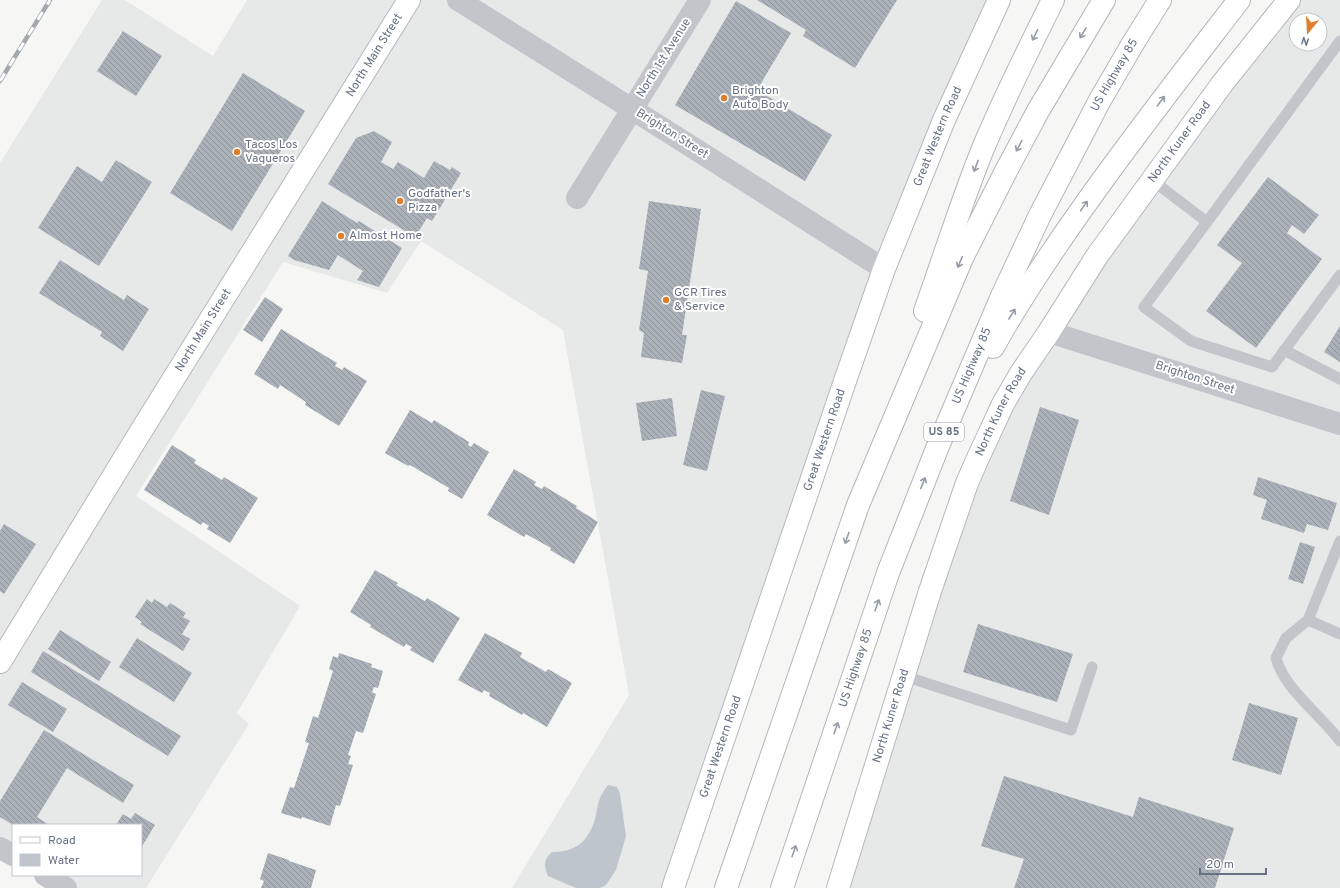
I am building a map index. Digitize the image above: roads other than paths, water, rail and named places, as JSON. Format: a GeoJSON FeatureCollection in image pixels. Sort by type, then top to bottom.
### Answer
{"type":"FeatureCollection","features":[{"type":"Feature","properties":{"kind":"main road","name":"North Main Street"},"geometry":{"type":"LineString","coordinates":[[0,662],[409,0]]}},
{"type":"Feature","properties":{"kind":"main road","name":"Great Western Road"},"geometry":{"type":"LineString","coordinates":[[673,888],[884,269],[944,120],[1000,0]]}},
{"type":"Feature","properties":{"kind":"main road"},"geometry":{"type":"LineString","coordinates":[[726,888],[962,204],[1003,102],[1053,0]]}},
{"type":"Feature","properties":{"kind":"main road"},"geometry":{"type":"LineString","coordinates":[[858,505],[962,258],[1031,125],[1104,0]]}},
{"type":"Feature","properties":{"kind":"main road","name":"US Highway 85"},"geometry":{"type":"LineString","coordinates":[[782,888],[888,573],[938,446],[1002,296],[1040,215],[1100,100],[1160,0]]}},
{"type":"Feature","properties":{"kind":"main road"},"geometry":{"type":"LineString","coordinates":[[938,446],[1004,328],[1055,248],[1121,154],[1239,0]]}},
{"type":"Feature","properties":{"kind":"main road","name":"North Kuner Road"},"geometry":{"type":"LineString","coordinates":[[838,888],[930,591],[967,483],[1007,398],[1021,373],[1097,256],[1222,84],[1289,0]]}},
{"type":"Feature","properties":{"kind":"street","name":"Brighton Street"},"geometry":{"type":"LineString","coordinates":[[458,0],[884,269]]}},
{"type":"Feature","properties":{"kind":"street","name":"North 1st Avenue"},"geometry":{"type":"LineString","coordinates":[[577,198],[700,0]]}},
{"type":"Feature","properties":{"kind":"street","name":"Brighton Street"},"geometry":{"type":"LineString","coordinates":[[1049,332],[1340,424]]}},
{"type":"Feature","properties":{"kind":"street"},"geometry":{"type":"LineString","coordinates":[[0,848],[12,855]]}},
{"type":"Feature","properties":{"kind":"street"},"geometry":{"type":"LineString","coordinates":[[47,876],[66,888]]}},
{"type":"Feature","properties":{"kind":"lane"},"geometry":{"type":"LineString","coordinates":[[1340,41],[1144,307],[1191,341],[1272,367],[1340,275]]}},
{"type":"Feature","properties":{"kind":"lane"},"geometry":{"type":"LineString","coordinates":[[1152,180],[1207,222]]}},
{"type":"Feature","properties":{"kind":"lane"},"geometry":{"type":"LineString","coordinates":[[1284,350],[1340,379]]}},
{"type":"Feature","properties":{"kind":"lane"},"geometry":{"type":"LineString","coordinates":[[1340,541],[1308,620],[1286,638],[1276,658],[1279,670],[1340,741]]}},
{"type":"Feature","properties":{"kind":"lane"},"geometry":{"type":"LineString","coordinates":[[1308,620],[1340,634]]}},
{"type":"Feature","properties":{"kind":"lane"},"geometry":{"type":"LineString","coordinates":[[904,676],[1071,730],[1092,667]]}},
{"type":"Feature","properties":{"kind":"water"},"geometry":{"type":"Polygon","coordinates":[[[608,785],[617,787],[620,794],[626,836],[616,870],[606,885],[600,888],[576,888],[548,876],[545,863],[552,852],[560,852],[574,848],[585,840],[589,834],[595,819],[598,803],[608,785]]]}},
{"type":"Feature","properties":{"kind":"railway"},"geometry":{"type":"LineString","coordinates":[[0,81],[50,0]]}},
{"type":"Feature","properties":{"kind":"place","name":"Brighton Auto Body"},"geometry":{"type":"Point","coordinates":[724,98]}},
{"type":"Feature","properties":{"kind":"place","name":"Tacos Los Vaqueros"},"geometry":{"type":"Point","coordinates":[237,152]}},
{"type":"Feature","properties":{"kind":"place","name":"Godfather's Pizza"},"geometry":{"type":"Point","coordinates":[400,201]}},
{"type":"Feature","properties":{"kind":"place","name":"Almost Home"},"geometry":{"type":"Point","coordinates":[341,236]}},
{"type":"Feature","properties":{"kind":"place","name":"GCR Tires & Service"},"geometry":{"type":"Point","coordinates":[666,300]}}]}
